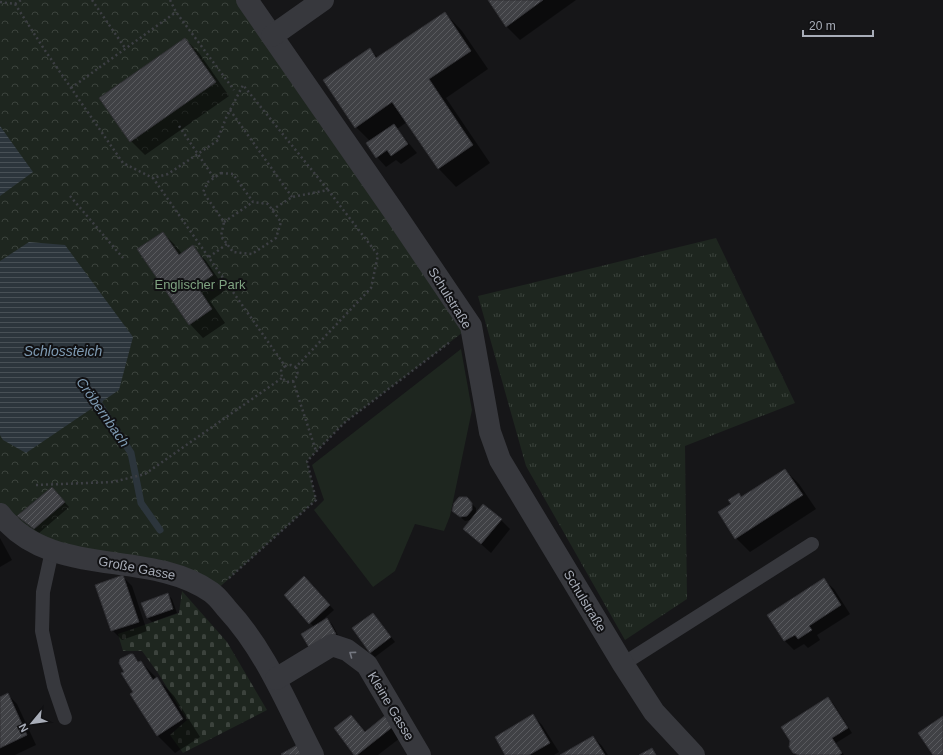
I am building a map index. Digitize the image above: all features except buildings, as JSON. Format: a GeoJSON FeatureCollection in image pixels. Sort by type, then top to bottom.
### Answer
{"type":"FeatureCollection","features":[{"type":"Feature","properties":{"kind":"street","name":"Schulstraße"},"geometry":{"type":"LineString","coordinates":[[247,0],[471,326],[490,432],[500,460],[623,664],[654,712],[694,755]]}},
{"type":"Feature","properties":{"kind":"street"},"geometry":{"type":"LineString","coordinates":[[272,36],[323,0]]}},
{"type":"Feature","properties":{"kind":"street","name":"Große Gasse"},"geometry":{"type":"LineString","coordinates":[[0,514],[8,525],[28,540],[52,551],[175,574],[196,582],[212,593],[238,620],[276,679],[312,755]]}},
{"type":"Feature","properties":{"kind":"street","name":"Kleine Gasse"},"geometry":{"type":"LineString","coordinates":[[276,679],[332,646],[348,650],[367,665],[420,755]]}},
{"type":"Feature","properties":{"kind":"lane"},"geometry":{"type":"LineString","coordinates":[[623,664],[812,544]]}},
{"type":"Feature","properties":{"kind":"lane"},"geometry":{"type":"LineString","coordinates":[[52,551],[43,592],[42,631],[54,686],[65,718]]}},
{"type":"Feature","properties":{"kind":"path"},"geometry":{"type":"LineString","coordinates":[[0,2],[15,4],[21,0]]}},
{"type":"Feature","properties":{"kind":"path"},"geometry":{"type":"LineString","coordinates":[[92,0],[125,48]]}},
{"type":"Feature","properties":{"kind":"path"},"geometry":{"type":"LineString","coordinates":[[170,0],[176,12],[234,90]]}},
{"type":"Feature","properties":{"kind":"path"},"geometry":{"type":"LineString","coordinates":[[15,4],[70,88],[123,163],[153,178],[285,366]]}},
{"type":"Feature","properties":{"kind":"path"},"geometry":{"type":"LineString","coordinates":[[70,88],[176,12]]}},
{"type":"Feature","properties":{"kind":"path"},"geometry":{"type":"LineString","coordinates":[[153,178],[168,174],[217,141],[230,110],[243,85],[328,190],[378,255],[371,288],[296,367]]}},
{"type":"Feature","properties":{"kind":"path"},"geometry":{"type":"LineString","coordinates":[[230,110],[292,197]]}},
{"type":"Feature","properties":{"kind":"path"},"geometry":{"type":"LineString","coordinates":[[179,126],[214,178]]}},
{"type":"Feature","properties":{"kind":"path"},"geometry":{"type":"LineString","coordinates":[[224,222],[203,192],[208,182],[220,173],[233,174],[253,202]]}},
{"type":"Feature","properties":{"kind":"path"},"geometry":{"type":"LineString","coordinates":[[272,210],[292,197],[328,190]]}},
{"type":"Feature","properties":{"kind":"path"},"geometry":{"type":"LineString","coordinates":[[70,196],[123,258]]}},
{"type":"Feature","properties":{"kind":"path"},"geometry":{"type":"LineString","coordinates":[[253,202],[268,204],[281,222],[276,238],[252,254],[233,252],[221,236],[224,222],[253,202]]}},
{"type":"Feature","properties":{"kind":"path"},"geometry":{"type":"LineString","coordinates":[[209,256],[227,244]]}},
{"type":"Feature","properties":{"kind":"path"},"geometry":{"type":"LineString","coordinates":[[212,593],[316,500],[307,461],[316,451],[344,424],[471,326]]}},
{"type":"Feature","properties":{"kind":"path"},"geometry":{"type":"LineString","coordinates":[[291,365],[296,367],[298,375],[293,381],[286,382],[282,378],[281,371],[285,366],[291,365]]}},
{"type":"Feature","properties":{"kind":"path"},"geometry":{"type":"LineString","coordinates":[[36,485],[113,482],[145,474],[282,378]]}},
{"type":"Feature","properties":{"kind":"path"},"geometry":{"type":"LineString","coordinates":[[293,381],[316,451]]}},
{"type":"Feature","properties":{"kind":"green space","name":"Englischer Park"},"geometry":{"type":"Polygon","coordinates":[[[0,0],[247,0],[471,326],[344,423],[307,461],[316,500],[213,593],[52,551],[0,514],[0,0]]]}},
{"type":"Feature","properties":{"kind":"green space"},"geometry":{"type":"Polygon","coordinates":[[[716,238],[795,403],[685,446],[687,599],[625,640],[526,466],[478,296],[716,238]]]}},
{"type":"Feature","properties":{"kind":"green space"},"geometry":{"type":"Polygon","coordinates":[[[461,349],[472,410],[450,516],[444,531],[415,524],[395,571],[373,587],[314,510],[324,500],[312,465],[461,349]]]}},
{"type":"Feature","properties":{"kind":"green space"},"geometry":{"type":"Polygon","coordinates":[[[182,591],[227,642],[267,710],[183,753],[170,735],[187,720],[158,673],[142,651],[123,651],[118,634],[179,613],[182,591]]]}},
{"type":"Feature","properties":{"kind":"water"},"geometry":{"type":"Polygon","coordinates":[[[0,126],[33,172],[0,196],[0,126]]]}},
{"type":"Feature","properties":{"kind":"water","name":"Schlossteich"},"geometry":{"type":"Polygon","coordinates":[[[29,242],[65,245],[133,337],[119,390],[26,453],[3,440],[0,435],[0,261],[29,242]]]}},
{"type":"Feature","properties":{"kind":"waterway","name":"Cröbernbach"},"geometry":{"type":"LineString","coordinates":[[94,396],[131,453],[141,503],[160,530]]}}]}
